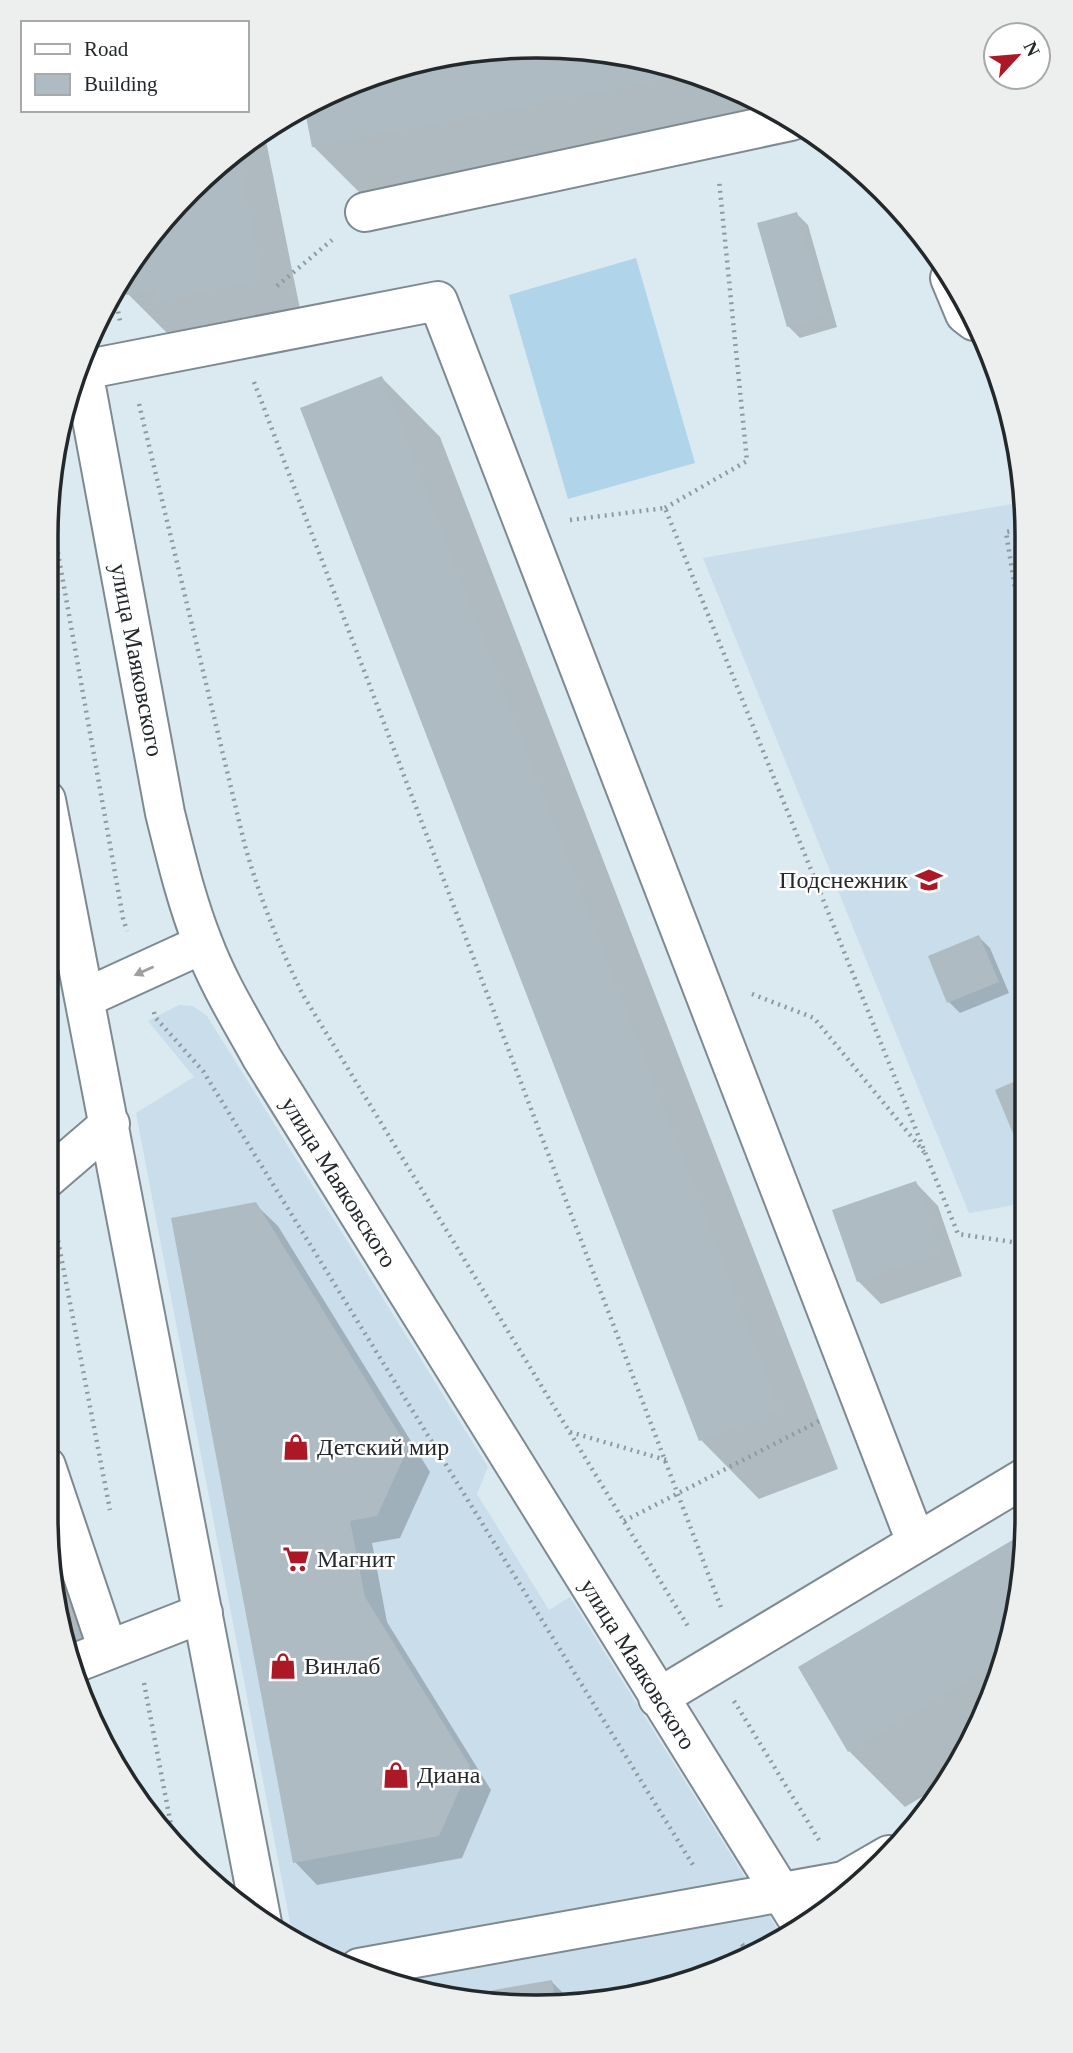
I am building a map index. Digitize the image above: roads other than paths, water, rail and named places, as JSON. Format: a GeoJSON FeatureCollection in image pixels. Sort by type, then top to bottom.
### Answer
{"type":"FeatureCollection","features":[{"type":"Feature","properties":{"kind":"street"},"geometry":{"type":"LineString","coordinates":[[365,212],[779,124]]}},
{"type":"Feature","properties":{"kind":"street"},"geometry":{"type":"LineString","coordinates":[[90,364],[128,362],[438,301],[916,1542]]}},
{"type":"Feature","properties":{"kind":"street","name":"улица Маяковского"},"geometry":{"type":"LineString","coordinates":[[85,379],[165,813],[182,882],[203,944],[225,992],[262,1058],[791,1909]]}},
{"type":"Feature","properties":{"kind":"street"},"geometry":{"type":"LineString","coordinates":[[58,861],[259,1906]]}},
{"type":"Feature","properties":{"kind":"street"},"geometry":{"type":"LineString","coordinates":[[85,998],[203,944]]}},
{"type":"Feature","properties":{"kind":"street"},"geometry":{"type":"LineString","coordinates":[[58,1169],[110,1124]]}},
{"type":"Feature","properties":{"kind":"street"},"geometry":{"type":"LineString","coordinates":[[658,1698],[1015,1484]]}},
{"type":"Feature","properties":{"kind":"street"},"geometry":{"type":"LineString","coordinates":[[58,1502],[108,1650]]}},
{"type":"Feature","properties":{"kind":"street"},"geometry":{"type":"LineString","coordinates":[[80,1661],[203,1613]]}},
{"type":"Feature","properties":{"kind":"street"},"geometry":{"type":"LineString","coordinates":[[373,1966],[791,1909],[851,1877]]}},
{"type":"Feature","properties":{"kind":"place","name":"Подснежник"},"geometry":{"type":"Point","coordinates":[929,880]}},
{"type":"Feature","properties":{"kind":"place","name":"Детский мир"},"geometry":{"type":"Point","coordinates":[296,1447]}},
{"type":"Feature","properties":{"kind":"place","name":"Магнит"},"geometry":{"type":"Point","coordinates":[296,1559]}},
{"type":"Feature","properties":{"kind":"place","name":"Винлаб"},"geometry":{"type":"Point","coordinates":[283,1666]}},
{"type":"Feature","properties":{"kind":"place","name":"Диана"},"geometry":{"type":"Point","coordinates":[396,1775]}}]}
